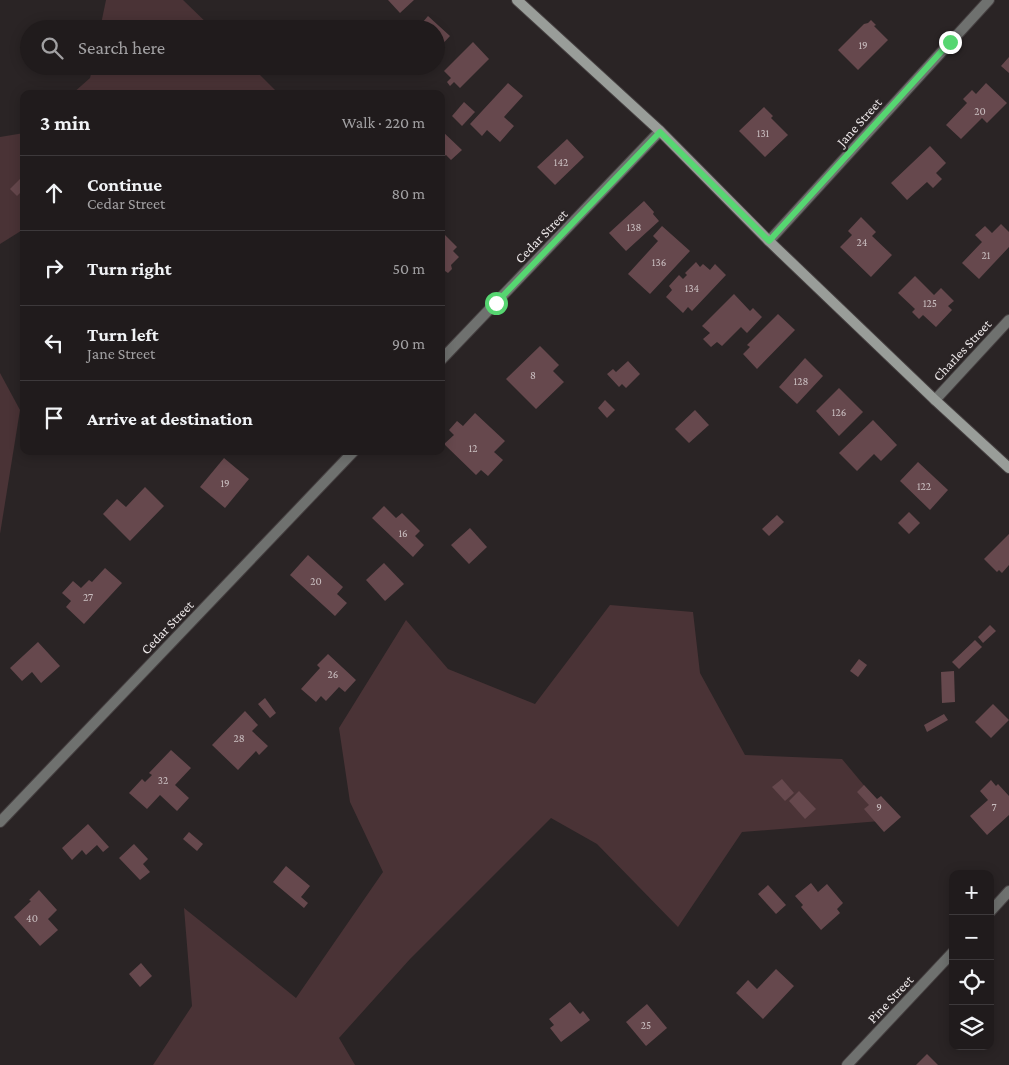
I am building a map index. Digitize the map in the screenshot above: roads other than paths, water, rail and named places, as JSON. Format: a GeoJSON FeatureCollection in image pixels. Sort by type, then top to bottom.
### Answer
{"type":"FeatureCollection","features":[{"type":"Feature","properties":{"kind":"street"},"geometry":{"type":"LineString","coordinates":[[517,0],[660,132],[769,241],[1009,468]]}},
{"type":"Feature","properties":{"kind":"street","name":"Jane Street"},"geometry":{"type":"LineString","coordinates":[[769,241],[989,0]]}},
{"type":"Feature","properties":{"kind":"street","name":"Cedar Street"},"geometry":{"type":"LineString","coordinates":[[445,356],[660,132]]}},
{"type":"Feature","properties":{"kind":"street","name":"Charles Street"},"geometry":{"type":"LineString","coordinates":[[935,400],[1009,320]]}},
{"type":"Feature","properties":{"kind":"street","name":"Cedar Street"},"geometry":{"type":"LineString","coordinates":[[0,822],[350,455]]}},
{"type":"Feature","properties":{"kind":"street"},"geometry":{"type":"LineString","coordinates":[[994,908],[1009,892]]}},
{"type":"Feature","properties":{"kind":"street","name":"Pine Street"},"geometry":{"type":"LineString","coordinates":[[847,1065],[949,956]]}}]}
